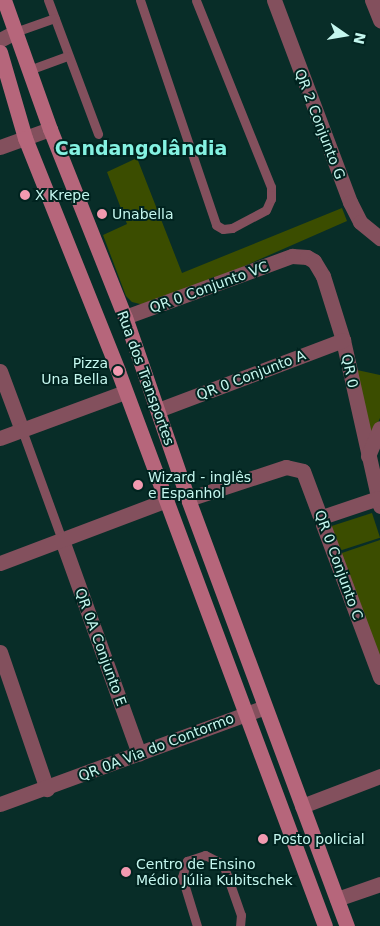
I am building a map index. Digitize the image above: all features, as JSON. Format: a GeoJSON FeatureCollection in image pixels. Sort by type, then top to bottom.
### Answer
{"type":"FeatureCollection","features":[{"type":"Feature","properties":{"kind":"street","name":"Rua dos Transportes"},"geometry":{"type":"LineString","coordinates":[[4,0],[50,129],[125,317],[188,500],[346,926]]}},
{"type":"Feature","properties":{"kind":"street","name":"QR 2 Conjunto G"},"geometry":{"type":"LineString","coordinates":[[274,0],[350,202],[360,222],[380,238]]}},
{"type":"Feature","properties":{"kind":"street"},"geometry":{"type":"LineString","coordinates":[[372,0],[380,20]]}},
{"type":"Feature","properties":{"kind":"street"},"geometry":{"type":"LineString","coordinates":[[0,40],[15,32]]}},
{"type":"Feature","properties":{"kind":"street","name":"Rua dos Transportes"},"geometry":{"type":"LineString","coordinates":[[0,52],[25,138],[116,367],[244,714],[325,926]]}},
{"type":"Feature","properties":{"kind":"street"},"geometry":{"type":"LineString","coordinates":[[0,147],[50,129]]}},
{"type":"Feature","properties":{"kind":"street","name":"QR 0 Conjunto VC"},"geometry":{"type":"LineString","coordinates":[[125,317],[292,256]]}},
{"type":"Feature","properties":{"kind":"street","name":"QR 0"},"geometry":{"type":"LineString","coordinates":[[292,256],[307,257],[314,261],[323,276],[343,340],[379,502]]}},
{"type":"Feature","properties":{"kind":"street","name":"QR 0 Conjunto A"},"geometry":{"type":"LineString","coordinates":[[158,410],[343,340]]}},
{"type":"Feature","properties":{"kind":"street"},"geometry":{"type":"LineString","coordinates":[[116,367],[139,357]]}},
{"type":"Feature","properties":{"kind":"street"},"geometry":{"type":"LineString","coordinates":[[0,371],[22,430]]}},
{"type":"Feature","properties":{"kind":"street"},"geometry":{"type":"LineString","coordinates":[[0,438],[125,392]]}},
{"type":"Feature","properties":{"kind":"street"},"geometry":{"type":"LineString","coordinates":[[368,456],[380,428]]}},
{"type":"Feature","properties":{"kind":"street","name":"QR 0 Conjunto C"},"geometry":{"type":"LineString","coordinates":[[188,500],[286,467],[302,471],[322,517],[380,677]]}},
{"type":"Feature","properties":{"kind":"street"},"geometry":{"type":"LineString","coordinates":[[0,562],[166,500]]}},
{"type":"Feature","properties":{"kind":"street"},"geometry":{"type":"LineString","coordinates":[[322,517],[379,502]]}},
{"type":"Feature","properties":{"kind":"street","name":"QR 0A Conjunto E"},"geometry":{"type":"LineString","coordinates":[[62,540],[139,754]]}},
{"type":"Feature","properties":{"kind":"street"},"geometry":{"type":"LineString","coordinates":[[0,652],[47,788]]}},
{"type":"Feature","properties":{"kind":"street","name":"QR 0A Via do Contormo"},"geometry":{"type":"LineString","coordinates":[[0,804],[265,707]]}},
{"type":"Feature","properties":{"kind":"street"},"geometry":{"type":"LineString","coordinates":[[302,806],[380,776]]}},
{"type":"Feature","properties":{"kind":"street"},"geometry":{"type":"LineString","coordinates":[[337,899],[380,884]]}},
{"type":"Feature","properties":{"kind":"lane"},"geometry":{"type":"LineString","coordinates":[[48,0],[67,56],[98,134]]}},
{"type":"Feature","properties":{"kind":"lane"},"geometry":{"type":"LineString","coordinates":[[140,0],[216,225],[223,229],[232,228],[266,210],[271,199],[271,188],[196,0]]}},
{"type":"Feature","properties":{"kind":"lane"},"geometry":{"type":"LineString","coordinates":[[15,32],[55,18]]}},
{"type":"Feature","properties":{"kind":"lane"},"geometry":{"type":"LineString","coordinates":[[29,70],[67,56]]}},
{"type":"Feature","properties":{"kind":"lane"},"geometry":{"type":"LineString","coordinates":[[22,430],[62,540]]}},
{"type":"Feature","properties":{"kind":"lane"},"geometry":{"type":"LineString","coordinates":[[197,926],[184,887],[183,868],[187,861],[205,855],[223,864],[241,915],[240,926]]}},
{"type":"Feature","properties":{"kind":"green space"},"geometry":{"type":"Polygon","coordinates":[[[137,158],[182,273],[342,208],[347,221],[192,289],[144,305],[132,302],[126,296],[103,235],[127,224],[107,172],[137,158]]]}},
{"type":"Feature","properties":{"kind":"green space"},"geometry":{"type":"Polygon","coordinates":[[[357,370],[380,375],[380,418],[370,442],[357,370]]]}},
{"type":"Feature","properties":{"kind":"green space"},"geometry":{"type":"Polygon","coordinates":[[[372,513],[380,538],[338,551],[330,527],[372,513]]]}},
{"type":"Feature","properties":{"kind":"green space"},"geometry":{"type":"Polygon","coordinates":[[[380,540],[380,660],[339,554],[380,540]]]}},
{"type":"Feature","properties":{"kind":"place","name":"X Krepe"},"geometry":{"type":"Point","coordinates":[25,195]}},
{"type":"Feature","properties":{"kind":"place","name":"Unabella"},"geometry":{"type":"Point","coordinates":[102,214]}},
{"type":"Feature","properties":{"kind":"place","name":"Pizza Una Bella"},"geometry":{"type":"Point","coordinates":[118,371]}},
{"type":"Feature","properties":{"kind":"place","name":"Wizard - inglês e Espanhol"},"geometry":{"type":"Point","coordinates":[138,485]}},
{"type":"Feature","properties":{"kind":"place","name":"Posto policial"},"geometry":{"type":"Point","coordinates":[263,839]}},
{"type":"Feature","properties":{"kind":"place","name":"Centro de Ensino Médio Júlia Kubitschek"},"geometry":{"type":"Point","coordinates":[126,872]}},
{"type":"Feature","properties":{"kind":"district","name":"Candangolândia"},"geometry":{"type":"Point","coordinates":[141,149]}}]}
